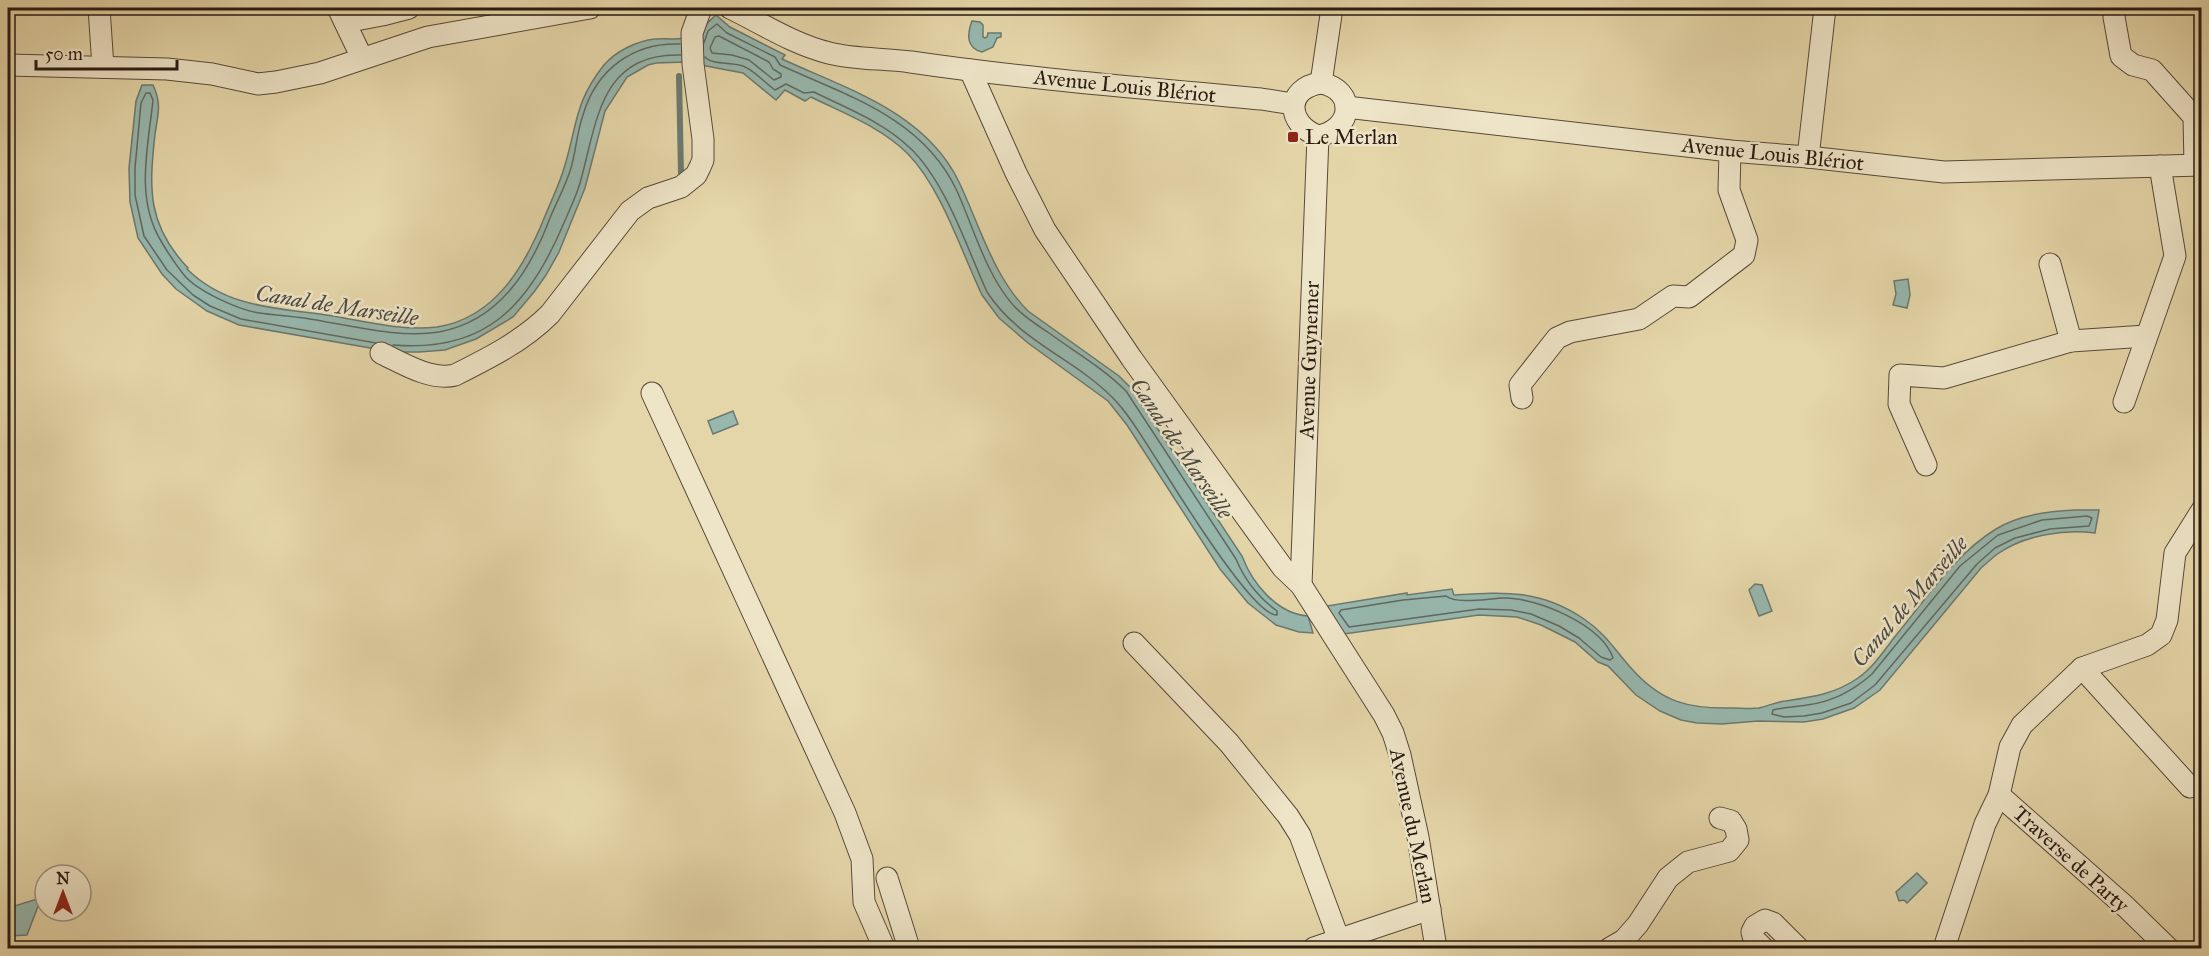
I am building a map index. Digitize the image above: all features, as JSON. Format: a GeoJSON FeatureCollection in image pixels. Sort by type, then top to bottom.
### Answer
{"type":"FeatureCollection","features":[{"type":"Feature","properties":{"kind":"street"},"geometry":{"type":"LineString","coordinates":[[99,8],[112,67]]}},
{"type":"Feature","properties":{"kind":"street"},"geometry":{"type":"LineString","coordinates":[[362,58],[341,15],[382,15],[408,8]]}},
{"type":"Feature","properties":{"kind":"street"},"geometry":{"type":"LineString","coordinates":[[8,65],[167,69],[212,74],[258,84],[299,78],[439,34],[590,8]]}},
{"type":"Feature","properties":{"kind":"street"},"geometry":{"type":"LineString","coordinates":[[381,353],[435,376],[446,378],[514,344],[550,314],[630,211],[648,198],[681,188],[696,175],[703,160],[703,139],[693,64],[692,33],[701,8]]}},
{"type":"Feature","properties":{"kind":"street","name":"Avenue Louis Blériot"},"geometry":{"type":"LineString","coordinates":[[730,8],[756,15],[781,35],[829,53],[852,57],[1287,104]]}},
{"type":"Feature","properties":{"kind":"street"},"geometry":{"type":"LineString","coordinates":[[1321,83],[1332,8]]}},
{"type":"Feature","properties":{"kind":"street"},"geometry":{"type":"LineString","coordinates":[[1808,157],[1825,8]]}},
{"type":"Feature","properties":{"kind":"street"},"geometry":{"type":"LineString","coordinates":[[2115,8],[2114,17],[2121,56],[2133,65],[2152,70],[2194,117],[2198,165]]}},
{"type":"Feature","properties":{"kind":"street","name":"Avenue du Merlan"},"geometry":{"type":"LineString","coordinates":[[970,70],[1016,173],[1045,230],[1132,359],[1283,568],[1302,585],[1384,715],[1400,755],[1419,837],[1436,948]]}},
{"type":"Feature","properties":{"kind":"street"},"geometry":{"type":"LineString","coordinates":[[1321,83],[1336,88],[1342,94],[1346,107],[1345,118],[1341,125],[1334,131],[1318,136],[1302,127],[1287,104],[1307,87],[1321,83]]}},
{"type":"Feature","properties":{"kind":"street","name":"Avenue Louis Blériot"},"geometry":{"type":"LineString","coordinates":[[1346,107],[1730,152],[1808,157],[1944,172],[2198,165]]}},
{"type":"Feature","properties":{"kind":"street","name":"Avenue Guynemer"},"geometry":{"type":"LineString","coordinates":[[1302,585],[1318,136]]}},
{"type":"Feature","properties":{"kind":"street"},"geometry":{"type":"LineString","coordinates":[[1522,398],[1520,385],[1557,338],[1570,332],[1639,319],[1673,296],[1689,297],[1744,255],[1747,240],[1729,190],[1730,152]]}},
{"type":"Feature","properties":{"kind":"street"},"geometry":{"type":"LineString","coordinates":[[2124,402],[2175,256],[2160,166]]}},
{"type":"Feature","properties":{"kind":"street"},"geometry":{"type":"LineString","coordinates":[[2050,264],[2071,341]]}},
{"type":"Feature","properties":{"kind":"street"},"geometry":{"type":"LineString","coordinates":[[1926,465],[1899,404],[1900,375],[1944,378],[2071,341],[2146,336]]}},
{"type":"Feature","properties":{"kind":"street"},"geometry":{"type":"LineString","coordinates":[[652,393],[845,813],[862,859],[864,902],[884,948]]}},
{"type":"Feature","properties":{"kind":"street","name":"Traverse de Party"},"geometry":{"type":"LineString","coordinates":[[1944,948],[1985,824],[1999,795],[2010,747],[2022,725],[2082,668],[2147,645],[2161,635],[2167,620],[2175,554],[2202,510]]}},
{"type":"Feature","properties":{"kind":"street"},"geometry":{"type":"LineString","coordinates":[[1134,643],[1229,743],[1288,816],[1300,835],[1339,940]]}},
{"type":"Feature","properties":{"kind":"street"},"geometry":{"type":"LineString","coordinates":[[2082,668],[2190,787]]}},
{"type":"Feature","properties":{"kind":"street","name":"Traverse de Party"},"geometry":{"type":"LineString","coordinates":[[1999,795],[2126,907],[2168,948]]}},
{"type":"Feature","properties":{"kind":"street"},"geometry":{"type":"LineString","coordinates":[[1610,948],[1624,939],[1638,924],[1668,878],[1688,862],[1730,851],[1738,840],[1736,829],[1731,821],[1720,818]]}},
{"type":"Feature","properties":{"kind":"street"},"geometry":{"type":"LineString","coordinates":[[887,878],[909,948]]}},
{"type":"Feature","properties":{"kind":"street"},"geometry":{"type":"LineString","coordinates":[[1314,948],[1430,909]]}},
{"type":"Feature","properties":{"kind":"street"},"geometry":{"type":"LineString","coordinates":[[1763,948],[1754,939],[1752,932],[1755,926],[1765,920],[1773,923],[1798,948]]}},
{"type":"Feature","properties":{"kind":"water"},"geometry":{"type":"Polygon","coordinates":[[[716,15],[730,27],[785,55],[782,59],[882,106],[905,120],[926,137],[944,158],[959,182],[988,250],[1016,297],[1028,311],[1119,376],[1130,387],[1242,556],[1259,586],[1286,610],[1308,616],[1313,633],[1299,632],[1276,625],[1248,603],[1220,569],[1127,425],[1108,401],[1028,343],[999,318],[982,295],[930,183],[907,153],[874,128],[811,97],[805,101],[785,90],[776,100],[743,73],[685,62],[656,63],[627,77],[605,111],[585,188],[559,252],[546,275],[513,317],[476,339],[445,350],[393,352],[239,325],[207,311],[176,289],[162,274],[138,238],[130,202],[129,168],[136,101],[142,85],[153,85],[158,98],[152,172],[154,206],[165,237],[187,269],[203,282],[237,299],[274,308],[398,327],[437,327],[457,322],[476,313],[491,301],[505,287],[528,253],[561,178],[582,102],[594,78],[604,65],[621,51],[641,42],[692,35],[716,15]]]}},
{"type":"Feature","properties":{"kind":"water"},"geometry":{"type":"Polygon","coordinates":[[[972,21],[983,25],[983,37],[985,38],[988,33],[1001,33],[1001,37],[997,38],[993,47],[982,52],[970,44],[969,31],[972,21]]]}},
{"type":"Feature","properties":{"kind":"water"},"geometry":{"type":"Polygon","coordinates":[[[1908,279],[1910,295],[1907,308],[1893,305],[1896,294],[1894,281],[1908,279]]]}},
{"type":"Feature","properties":{"kind":"water"},"geometry":{"type":"Polygon","coordinates":[[[733,411],[738,424],[713,434],[708,421],[733,411]]]}},
{"type":"Feature","properties":{"kind":"water"},"geometry":{"type":"Polygon","coordinates":[[[2099,510],[2095,533],[2071,532],[2046,535],[2021,542],[1999,553],[1981,568],[1880,690],[1854,708],[1823,719],[1804,722],[1758,721],[1722,724],[1681,720],[1660,711],[1636,695],[1608,666],[1598,662],[1575,642],[1541,625],[1517,617],[1479,615],[1344,634],[1327,606],[1407,593],[1407,595],[1452,589],[1454,595],[1506,593],[1537,597],[1568,609],[1591,624],[1642,680],[1665,696],[1702,707],[1759,708],[1823,694],[1841,688],[1864,674],[1942,577],[1981,539],[2014,520],[2044,513],[2099,510]]]}},
{"type":"Feature","properties":{"kind":"water"},"geometry":{"type":"Polygon","coordinates":[[[1755,584],[1762,585],[1772,611],[1759,616],[1749,590],[1755,584]]]}},
{"type":"Feature","properties":{"kind":"water"},"geometry":{"type":"Polygon","coordinates":[[[1917,873],[1927,883],[1907,903],[1904,900],[1899,901],[1896,892],[1917,873]]]}},
{"type":"Feature","properties":{"kind":"water"},"geometry":{"type":"Polygon","coordinates":[[[33,900],[33,919],[27,935],[9,936],[8,908],[33,900]]]}},
{"type":"Feature","properties":{"kind":"waterway"},"geometry":{"type":"LineString","coordinates":[[679,76],[681,174]]}},
{"type":"Feature","properties":{"kind":"place","name":"Le Merlan"},"geometry":{"type":"Point","coordinates":[1293,137]}},
{"type":"Feature","properties":{"kind":"water label","name":"Canal de Marseille"},"geometry":{"type":"Point","coordinates":[337,305]}},
{"type":"Feature","properties":{"kind":"water label","name":"Canal de Marseille"},"geometry":{"type":"Point","coordinates":[1182,448]}},
{"type":"Feature","properties":{"kind":"water label","name":"Canal de Marseille"},"geometry":{"type":"Point","coordinates":[1909,601]}}]}
